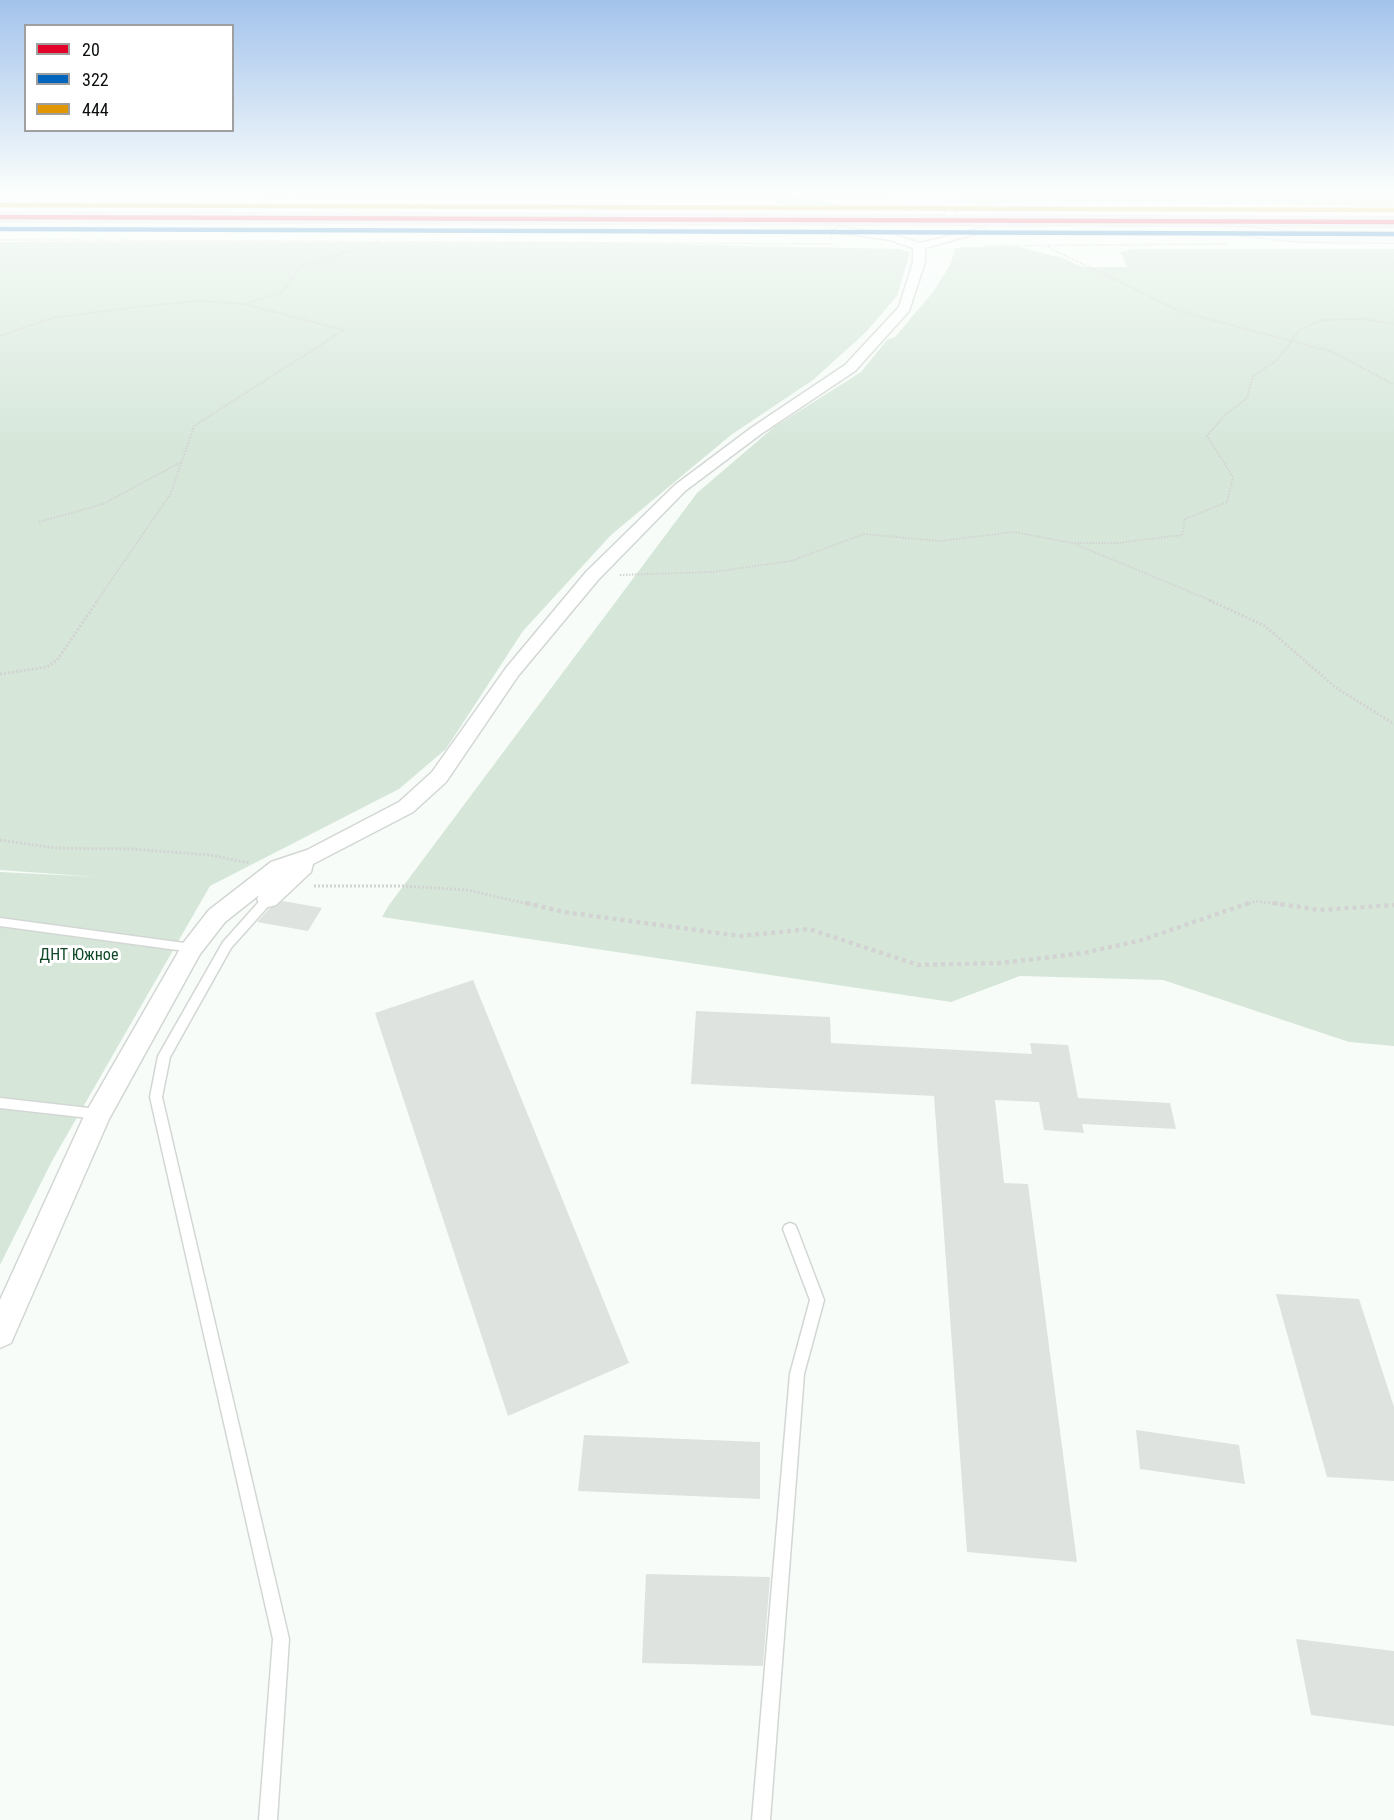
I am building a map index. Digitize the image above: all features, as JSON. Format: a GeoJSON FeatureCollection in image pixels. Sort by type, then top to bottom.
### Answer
{"type":"FeatureCollection","features":[{"type":"Feature","properties":{"kind":"street"},"geometry":{"type":"LineString","coordinates":[[0,1333],[98,1113],[192,948],[217,916],[315,855],[406,807],[439,777],[512,672],[591,576],[680,488],[756,430],[850,368],[905,308],[915,276]]}},
{"type":"Feature","properties":{"kind":"street"},"geometry":{"type":"LineString","coordinates":[[268,899],[283,875]]}},
{"type":"Feature","properties":{"kind":"lane"},"geometry":{"type":"LineString","coordinates":[[268,899],[227,945],[164,1056],[156,1097],[281,1639],[268,1820]]}},
{"type":"Feature","properties":{"kind":"lane"},"geometry":{"type":"LineString","coordinates":[[0,922],[192,948]]}},
{"type":"Feature","properties":{"kind":"lane"},"geometry":{"type":"LineString","coordinates":[[0,1102],[98,1113]]}},
{"type":"Feature","properties":{"kind":"lane"},"geometry":{"type":"LineString","coordinates":[[761,1820],[797,1374],[817,1300],[790,1229]]}},
{"type":"Feature","properties":{"kind":"path"},"geometry":{"type":"LineString","coordinates":[[244,304],[281,293],[294,276]]}},
{"type":"Feature","properties":{"kind":"path"},"geometry":{"type":"LineString","coordinates":[[1107,276],[1182,312],[1292,339],[1333,352],[1394,386]]}},
{"type":"Feature","properties":{"kind":"path"},"geometry":{"type":"LineString","coordinates":[[0,336],[52,318],[196,301],[244,304],[344,330],[194,426],[171,493],[58,659],[47,667],[0,674]]}},
{"type":"Feature","properties":{"kind":"path"},"geometry":{"type":"LineString","coordinates":[[591,576],[712,572],[791,561],[864,534],[940,541],[1014,532],[1072,543],[1118,543],[1182,535],[1185,519],[1227,502],[1233,477],[1207,436],[1225,415],[1247,398],[1253,376],[1277,360],[1300,330],[1321,320],[1364,319],[1394,324]]}},
{"type":"Feature","properties":{"kind":"path"},"geometry":{"type":"LineString","coordinates":[[39,522],[103,504],[182,462]]}},
{"type":"Feature","properties":{"kind":"path"},"geometry":{"type":"LineString","coordinates":[[1072,543],[1172,583],[1265,626],[1335,687],[1394,724]]}},
{"type":"Feature","properties":{"kind":"path"},"geometry":{"type":"LineString","coordinates":[[0,840],[55,848],[132,849],[210,855],[322,887],[403,886],[467,890],[564,912],[740,936],[809,929],[918,964],[1001,963],[1084,953],[1142,940],[1256,901],[1320,910],[1394,904]]}},
{"type":"Feature","properties":{"kind":"green space","name":"ДНТ Южное"},"geometry":{"type":"Polygon","coordinates":[[[0,276],[903,276],[897,296],[866,332],[813,380],[731,435],[611,535],[523,631],[446,749],[399,789],[210,886],[52,1161],[0,1265],[0,872],[98,877],[0,870],[0,276]]]}},
{"type":"Feature","properties":{"kind":"green space"},"geometry":{"type":"Polygon","coordinates":[[[943,276],[1394,276],[1394,1046],[1349,1042],[1163,980],[1020,976],[951,1002],[382,917],[697,493],[774,427],[861,372],[887,340],[895,337],[933,292],[943,276]]]}},
{"type":"Feature","properties":{"kind":"building"},"geometry":{"type":"Polygon","coordinates":[[[283,901],[322,908],[308,931],[257,922],[269,909],[283,901]]]}},
{"type":"Feature","properties":{"kind":"building"},"geometry":{"type":"Polygon","coordinates":[[[473,980],[629,1363],[508,1416],[375,1013],[473,980]]]}},
{"type":"Feature","properties":{"kind":"building"},"geometry":{"type":"Polygon","coordinates":[[[696,1011],[830,1017],[831,1043],[1032,1054],[1030,1043],[1068,1045],[1078,1098],[1170,1103],[1176,1129],[1082,1124],[1084,1133],[1044,1130],[1039,1102],[995,1100],[1004,1183],[1028,1184],[1077,1562],[967,1552],[934,1096],[691,1084],[696,1011]]]}},
{"type":"Feature","properties":{"kind":"building"},"geometry":{"type":"Polygon","coordinates":[[[1276,1294],[1359,1299],[1394,1407],[1394,1481],[1327,1477],[1276,1294]]]}},
{"type":"Feature","properties":{"kind":"building"},"geometry":{"type":"Polygon","coordinates":[[[1136,1430],[1239,1445],[1245,1484],[1140,1469],[1136,1430]]]}},
{"type":"Feature","properties":{"kind":"building"},"geometry":{"type":"Polygon","coordinates":[[[584,1435],[760,1442],[760,1499],[578,1491],[584,1435]]]}},
{"type":"Feature","properties":{"kind":"building"},"geometry":{"type":"Polygon","coordinates":[[[646,1574],[770,1577],[763,1666],[642,1663],[646,1574]]]}},
{"type":"Feature","properties":{"kind":"building"},"geometry":{"type":"Polygon","coordinates":[[[1296,1639],[1394,1651],[1394,1726],[1311,1715],[1296,1639]]]}}]}
